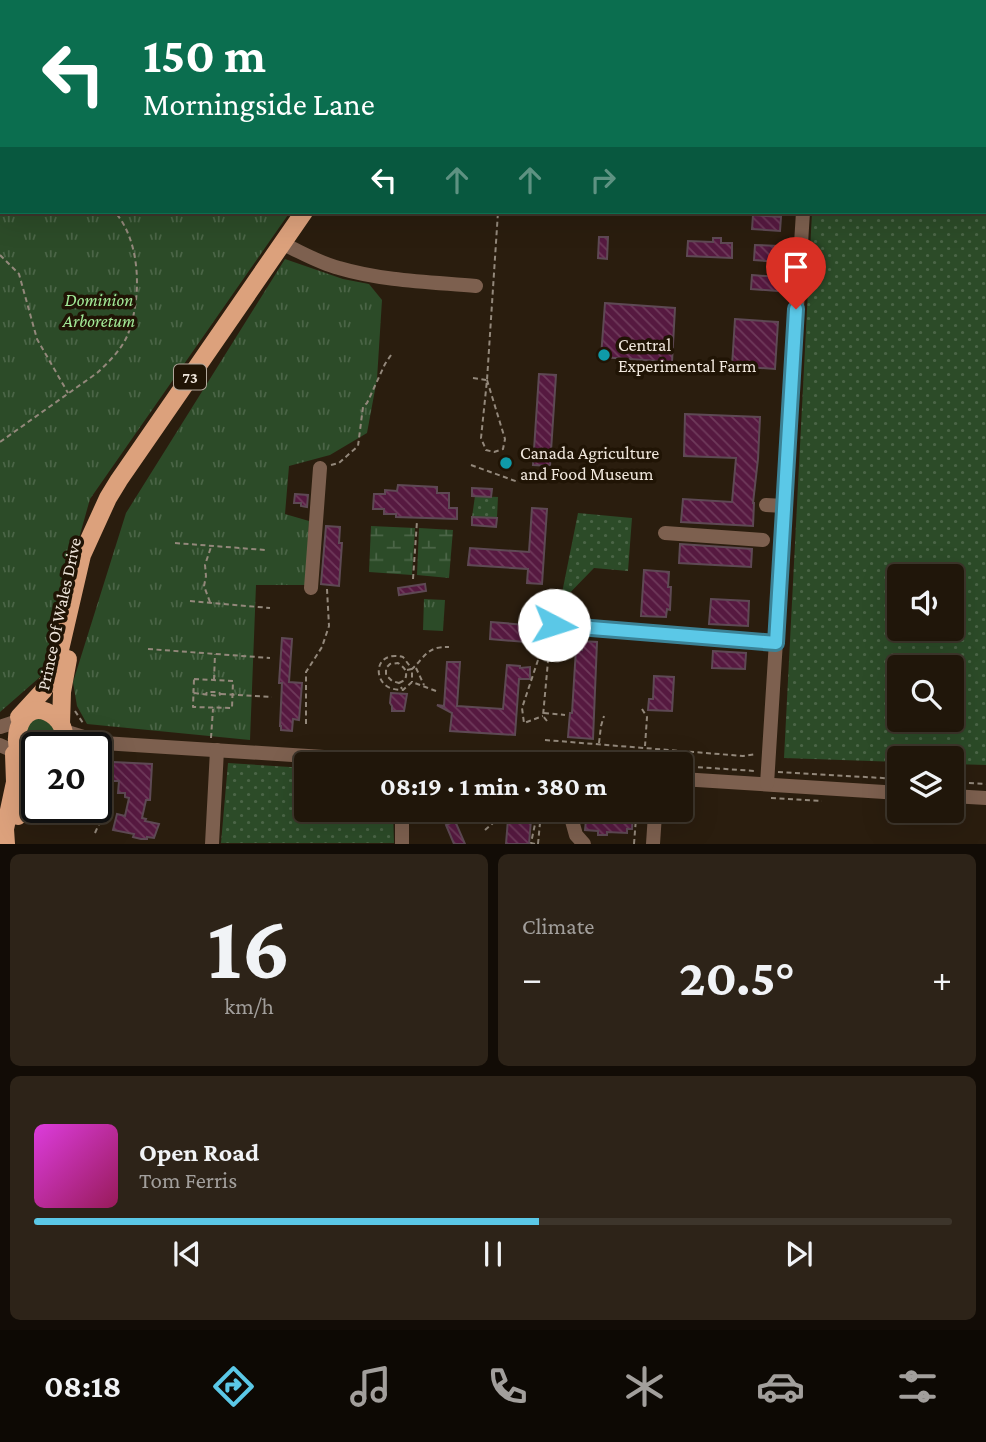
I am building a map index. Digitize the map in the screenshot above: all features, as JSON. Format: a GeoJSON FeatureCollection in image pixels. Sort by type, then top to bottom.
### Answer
{"type":"FeatureCollection","features":[{"type":"Feature","properties":{"kind":"main road","name":"Prince Of Wales Drive"},"geometry":{"type":"LineString","coordinates":[[11,722],[43,691],[56,667],[82,555],[119,480],[303,214]]}},
{"type":"Feature","properties":{"kind":"main road","name":"Prince Of Wales Drive"},"geometry":{"type":"LineString","coordinates":[[63,732],[63,680],[102,513]]}},
{"type":"Feature","properties":{"kind":"main road"},"geometry":{"type":"LineString","coordinates":[[7,844],[5,829],[15,782],[8,749],[11,722],[32,711],[38,711],[51,715],[62,732]]}},
{"type":"Feature","properties":{"kind":"main road"},"geometry":{"type":"LineString","coordinates":[[7,844],[21,807]]}},
{"type":"Feature","properties":{"kind":"street"},"geometry":{"type":"LineString","coordinates":[[767,778],[803,214]]}},
{"type":"Feature","properties":{"kind":"street"},"geometry":{"type":"LineString","coordinates":[[283,244],[339,268],[419,282],[476,286]]}},
{"type":"Feature","properties":{"kind":"street"},"geometry":{"type":"LineString","coordinates":[[311,589],[320,468]]}},
{"type":"Feature","properties":{"kind":"street"},"geometry":{"type":"LineString","coordinates":[[766,505],[784,506]]}},
{"type":"Feature","properties":{"kind":"street"},"geometry":{"type":"LineString","coordinates":[[665,533],[763,540]]}},
{"type":"Feature","properties":{"kind":"street"},"geometry":{"type":"LineString","coordinates":[[554,625],[776,643]]}},
{"type":"Feature","properties":{"kind":"street"},"geometry":{"type":"LineString","coordinates":[[112,747],[294,756]]}},
{"type":"Feature","properties":{"kind":"street"},"geometry":{"type":"LineString","coordinates":[[212,844],[214,750]]}},
{"type":"Feature","properties":{"kind":"street"},"geometry":{"type":"LineString","coordinates":[[693,779],[767,778],[887,792]]}},
{"type":"Feature","properties":{"kind":"street"},"geometry":{"type":"LineString","coordinates":[[964,797],[986,799]]}},
{"type":"Feature","properties":{"kind":"street"},"geometry":{"type":"LineString","coordinates":[[402,822],[402,844]]}},
{"type":"Feature","properties":{"kind":"street"},"geometry":{"type":"LineString","coordinates":[[572,822],[576,835],[584,844]]}},
{"type":"Feature","properties":{"kind":"street"},"geometry":{"type":"LineString","coordinates":[[653,844],[654,822]]}},
{"type":"Feature","properties":{"kind":"path"},"geometry":{"type":"LineString","coordinates":[[0,442],[97,373],[110,361],[127,336],[135,308],[137,278],[132,243],[123,221],[117,214]]}},
{"type":"Feature","properties":{"kind":"path"},"geometry":{"type":"LineString","coordinates":[[488,380],[505,439],[503,449],[494,452],[486,450],[481,438],[488,380],[498,214]]}},
{"type":"Feature","properties":{"kind":"path"},"geometry":{"type":"LineString","coordinates":[[0,255],[19,274],[37,339],[69,394]]}},
{"type":"Feature","properties":{"kind":"path"},"geometry":{"type":"LineString","coordinates":[[320,468],[339,463],[358,446],[363,407],[391,355]]}},
{"type":"Feature","properties":{"kind":"path"},"geometry":{"type":"LineString","coordinates":[[473,379],[488,380]]}},
{"type":"Feature","properties":{"kind":"path"},"geometry":{"type":"LineString","coordinates":[[471,465],[518,482]]}},
{"type":"Feature","properties":{"kind":"path"},"geometry":{"type":"LineString","coordinates":[[413,579],[417,521]]}},
{"type":"Feature","properties":{"kind":"path"},"geometry":{"type":"LineString","coordinates":[[175,543],[265,550]]}},
{"type":"Feature","properties":{"kind":"path"},"geometry":{"type":"LineString","coordinates":[[210,603],[204,586],[206,561],[211,546]]}},
{"type":"Feature","properties":{"kind":"path"},"geometry":{"type":"LineString","coordinates":[[306,724],[306,672],[323,648],[329,626],[327,589]]}},
{"type":"Feature","properties":{"kind":"path"},"geometry":{"type":"LineString","coordinates":[[190,601],[270,608]]}},
{"type":"Feature","properties":{"kind":"path"},"geometry":{"type":"LineString","coordinates":[[425,687],[414,668],[403,657],[390,656],[383,660],[378,670],[381,681],[391,689],[402,690],[412,682],[414,668],[420,659],[440,647],[449,647]]}},
{"type":"Feature","properties":{"kind":"path"},"geometry":{"type":"LineString","coordinates":[[148,649],[270,658]]}},
{"type":"Feature","properties":{"kind":"path"},"geometry":{"type":"LineString","coordinates":[[214,680],[215,653]]}},
{"type":"Feature","properties":{"kind":"path"},"geometry":{"type":"LineString","coordinates":[[395,655],[395,664]]}},
{"type":"Feature","properties":{"kind":"path"},"geometry":{"type":"LineString","coordinates":[[538,660],[522,708],[524,723],[543,715],[565,715]]}},
{"type":"Feature","properties":{"kind":"path"},"geometry":{"type":"LineString","coordinates":[[547,721],[543,715],[548,661]]}},
{"type":"Feature","properties":{"kind":"path"},"geometry":{"type":"LineString","coordinates":[[398,663],[407,673],[405,680],[399,683],[386,675],[386,668],[395,664],[398,663]]}},
{"type":"Feature","properties":{"kind":"path"},"geometry":{"type":"LineString","coordinates":[[406,670],[414,668]]}},
{"type":"Feature","properties":{"kind":"path"},"geometry":{"type":"LineString","coordinates":[[194,679],[214,680],[233,681],[232,708],[193,707],[194,679]]}},
{"type":"Feature","properties":{"kind":"path"},"geometry":{"type":"LineString","coordinates":[[412,682],[436,691]]}},
{"type":"Feature","properties":{"kind":"path"},"geometry":{"type":"LineString","coordinates":[[399,683],[402,690]]}},
{"type":"Feature","properties":{"kind":"path"},"geometry":{"type":"LineString","coordinates":[[193,693],[218,692],[272,697]]}},
{"type":"Feature","properties":{"kind":"path"},"geometry":{"type":"LineString","coordinates":[[213,708],[214,750]]}},
{"type":"Feature","properties":{"kind":"path"},"geometry":{"type":"LineString","coordinates":[[642,709],[647,717],[645,747]]}},
{"type":"Feature","properties":{"kind":"path"},"geometry":{"type":"LineString","coordinates":[[599,744],[604,716]]}},
{"type":"Feature","properties":{"kind":"path"},"geometry":{"type":"LineString","coordinates":[[545,740],[743,756],[769,751]]}},
{"type":"Feature","properties":{"kind":"path"},"geometry":{"type":"LineString","coordinates":[[693,768],[767,778],[887,779]]}},
{"type":"Feature","properties":{"kind":"path"},"geometry":{"type":"LineString","coordinates":[[964,783],[986,784]]}},
{"type":"Feature","properties":{"kind":"path"},"geometry":{"type":"LineString","coordinates":[[485,830],[494,822]]}},
{"type":"Feature","properties":{"kind":"path"},"geometry":{"type":"LineString","coordinates":[[537,822],[531,843],[537,844],[539,822]]}},
{"type":"Feature","properties":{"kind":"path"},"geometry":{"type":"LineString","coordinates":[[634,844],[635,822]]}},
{"type":"Feature","properties":{"kind":"path"},"geometry":{"type":"LineString","coordinates":[[95,833],[99,823]]}},
{"type":"Feature","properties":{"kind":"green space","name":"Dominion Arboretum"},"geometry":{"type":"Polygon","coordinates":[[[0,214],[289,214],[90,499],[40,677],[0,712],[0,214]]]}},
{"type":"Feature","properties":{"kind":"green space"},"geometry":{"type":"Polygon","coordinates":[[[812,214],[986,214],[986,765],[964,764],[964,746],[887,746],[887,762],[784,758],[812,214]]]}},
{"type":"Feature","properties":{"kind":"green space"},"geometry":{"type":"Polygon","coordinates":[[[285,259],[343,279],[369,284],[382,300],[377,379],[367,433],[330,455],[289,466],[285,514],[309,521],[307,585],[256,585],[250,740],[87,724],[77,706],[73,682],[126,513],[285,259]]]}},
{"type":"Feature","properties":{"kind":"green space"},"geometry":{"type":"Polygon","coordinates":[[[475,496],[498,497],[497,518],[472,517],[475,496]]]}},
{"type":"Feature","properties":{"kind":"green space"},"geometry":{"type":"Polygon","coordinates":[[[578,513],[632,518],[628,571],[594,568],[560,603],[578,513]]]}},
{"type":"Feature","properties":{"kind":"green space"},"geometry":{"type":"Polygon","coordinates":[[[371,526],[415,528],[412,575],[369,572],[371,526]]]}},
{"type":"Feature","properties":{"kind":"green space"},"geometry":{"type":"Polygon","coordinates":[[[419,528],[453,530],[449,578],[417,575],[419,528]]]}},
{"type":"Feature","properties":{"kind":"green space"},"geometry":{"type":"Polygon","coordinates":[[[424,599],[445,600],[443,631],[423,630],[424,599]]]}},
{"type":"Feature","properties":{"kind":"green space"},"geometry":{"type":"Polygon","coordinates":[[[39,716],[57,729],[57,732],[21,732],[20,724],[39,716]]]}},
{"type":"Feature","properties":{"kind":"green space"},"geometry":{"type":"Polygon","coordinates":[[[228,763],[294,767],[294,822],[393,822],[394,843],[221,843],[228,763]]]}},
{"type":"Feature","properties":{"kind":"building"},"geometry":{"type":"Polygon","coordinates":[[[753,215],[781,217],[780,231],[752,229],[753,215]]]}},
{"type":"Feature","properties":{"kind":"building"},"geometry":{"type":"Polygon","coordinates":[[[599,237],[608,237],[607,259],[598,258],[599,237]]]}},
{"type":"Feature","properties":{"kind":"building"},"geometry":{"type":"Polygon","coordinates":[[[713,238],[721,238],[721,243],[732,243],[732,258],[687,256],[688,241],[713,242],[713,238]]]}},
{"type":"Feature","properties":{"kind":"building"},"geometry":{"type":"Polygon","coordinates":[[[755,245],[779,246],[778,262],[754,260],[755,245]]]}},
{"type":"Feature","properties":{"kind":"building"},"geometry":{"type":"Polygon","coordinates":[[[752,275],[778,277],[777,291],[751,289],[752,275]]]}},
{"type":"Feature","properties":{"kind":"building"},"geometry":{"type":"Polygon","coordinates":[[[605,303],[675,308],[672,362],[601,357],[605,303]]]}},
{"type":"Feature","properties":{"kind":"building"},"geometry":{"type":"Polygon","coordinates":[[[735,319],[778,322],[775,369],[732,366],[735,319]]]}},
{"type":"Feature","properties":{"kind":"building"},"geometry":{"type":"Polygon","coordinates":[[[539,374],[556,375],[550,466],[533,465],[539,374]]]}},
{"type":"Feature","properties":{"kind":"building"},"geometry":{"type":"Polygon","coordinates":[[[685,414],[760,417],[753,526],[681,522],[683,499],[732,502],[736,458],[684,456],[685,414]]]}},
{"type":"Feature","properties":{"kind":"building"},"geometry":{"type":"Polygon","coordinates":[[[398,485],[437,487],[437,493],[449,493],[449,508],[457,508],[457,519],[396,517],[396,514],[384,514],[384,509],[373,509],[374,494],[385,494],[385,490],[397,491],[398,485]]]}},
{"type":"Feature","properties":{"kind":"building"},"geometry":{"type":"Polygon","coordinates":[[[472,488],[492,489],[491,497],[472,496],[472,488]]]}},
{"type":"Feature","properties":{"kind":"building"},"geometry":{"type":"Polygon","coordinates":[[[295,494],[308,495],[307,507],[294,503],[295,494]]]}},
{"type":"Feature","properties":{"kind":"building"},"geometry":{"type":"Polygon","coordinates":[[[532,508],[547,509],[542,584],[527,583],[528,569],[468,565],[470,548],[529,552],[532,508]]]}},
{"type":"Feature","properties":{"kind":"building"},"geometry":{"type":"Polygon","coordinates":[[[472,517],[497,518],[496,527],[472,525],[472,517]]]}},
{"type":"Feature","properties":{"kind":"building"},"geometry":{"type":"Polygon","coordinates":[[[326,526],[340,527],[339,543],[342,543],[339,586],[321,584],[326,526]]]}},
{"type":"Feature","properties":{"kind":"building"},"geometry":{"type":"Polygon","coordinates":[[[680,544],[752,549],[751,567],[679,563],[680,544]]]}},
{"type":"Feature","properties":{"kind":"building"},"geometry":{"type":"Polygon","coordinates":[[[644,570],[669,572],[670,610],[667,609],[666,617],[641,616],[644,570]]]}},
{"type":"Feature","properties":{"kind":"building"},"geometry":{"type":"Polygon","coordinates":[[[425,584],[426,591],[399,595],[398,588],[425,584]]]}},
{"type":"Feature","properties":{"kind":"building"},"geometry":{"type":"Polygon","coordinates":[[[711,599],[749,601],[748,626],[709,624],[711,599]]]}},
{"type":"Feature","properties":{"kind":"building"},"geometry":{"type":"Polygon","coordinates":[[[491,622],[538,626],[537,643],[490,639],[491,622]]]}},
{"type":"Feature","properties":{"kind":"building"},"geometry":{"type":"Polygon","coordinates":[[[282,638],[292,639],[289,682],[302,683],[299,720],[293,719],[292,731],[281,730],[280,726],[282,638]]]}},
{"type":"Feature","properties":{"kind":"building"},"geometry":{"type":"Polygon","coordinates":[[[582,641],[597,642],[593,739],[568,737],[576,649],[582,650],[582,641]]]}},
{"type":"Feature","properties":{"kind":"building"},"geometry":{"type":"Polygon","coordinates":[[[713,651],[746,653],[745,669],[712,668],[713,651]]]}},
{"type":"Feature","properties":{"kind":"building"},"geometry":{"type":"Polygon","coordinates":[[[447,662],[460,662],[457,706],[503,709],[507,665],[530,667],[530,679],[519,679],[515,735],[450,731],[452,713],[437,705],[444,706],[447,662]]]}},
{"type":"Feature","properties":{"kind":"building"},"geometry":{"type":"Polygon","coordinates":[[[654,676],[674,677],[672,711],[648,710],[649,699],[653,699],[654,676]]]}},
{"type":"Feature","properties":{"kind":"building"},"geometry":{"type":"Polygon","coordinates":[[[391,693],[407,694],[404,711],[392,711],[391,693]]]}},
{"type":"Feature","properties":{"kind":"building"},"geometry":{"type":"Polygon","coordinates":[[[113,762],[152,764],[150,800],[146,800],[142,818],[159,824],[154,838],[141,839],[133,837],[134,834],[113,830],[117,814],[125,816],[129,798],[125,797],[125,793],[118,793],[119,781],[112,781],[113,762]]]}},
{"type":"Feature","properties":{"kind":"building"},"geometry":{"type":"Polygon","coordinates":[[[455,822],[465,844],[454,844],[446,825],[455,822]]]}},
{"type":"Feature","properties":{"kind":"building"},"geometry":{"type":"Polygon","coordinates":[[[508,822],[531,822],[529,844],[506,844],[508,822]]]}},
{"type":"Feature","properties":{"kind":"building"},"geometry":{"type":"Polygon","coordinates":[[[586,822],[632,822],[632,829],[627,829],[627,833],[607,832],[607,835],[598,835],[598,831],[585,830],[586,822]]]}},
{"type":"Feature","properties":{"kind":"place","name":"Central Experimental Farm"},"geometry":{"type":"Point","coordinates":[604,355]}},
{"type":"Feature","properties":{"kind":"place","name":"Canada Agriculture and Food Museum"},"geometry":{"type":"Point","coordinates":[506,463]}},
{"type":"Feature","properties":{"kind":"route"},"geometry":{"type":"LineString","coordinates":[[554,625],[776,643],[796,309]]}}]}
